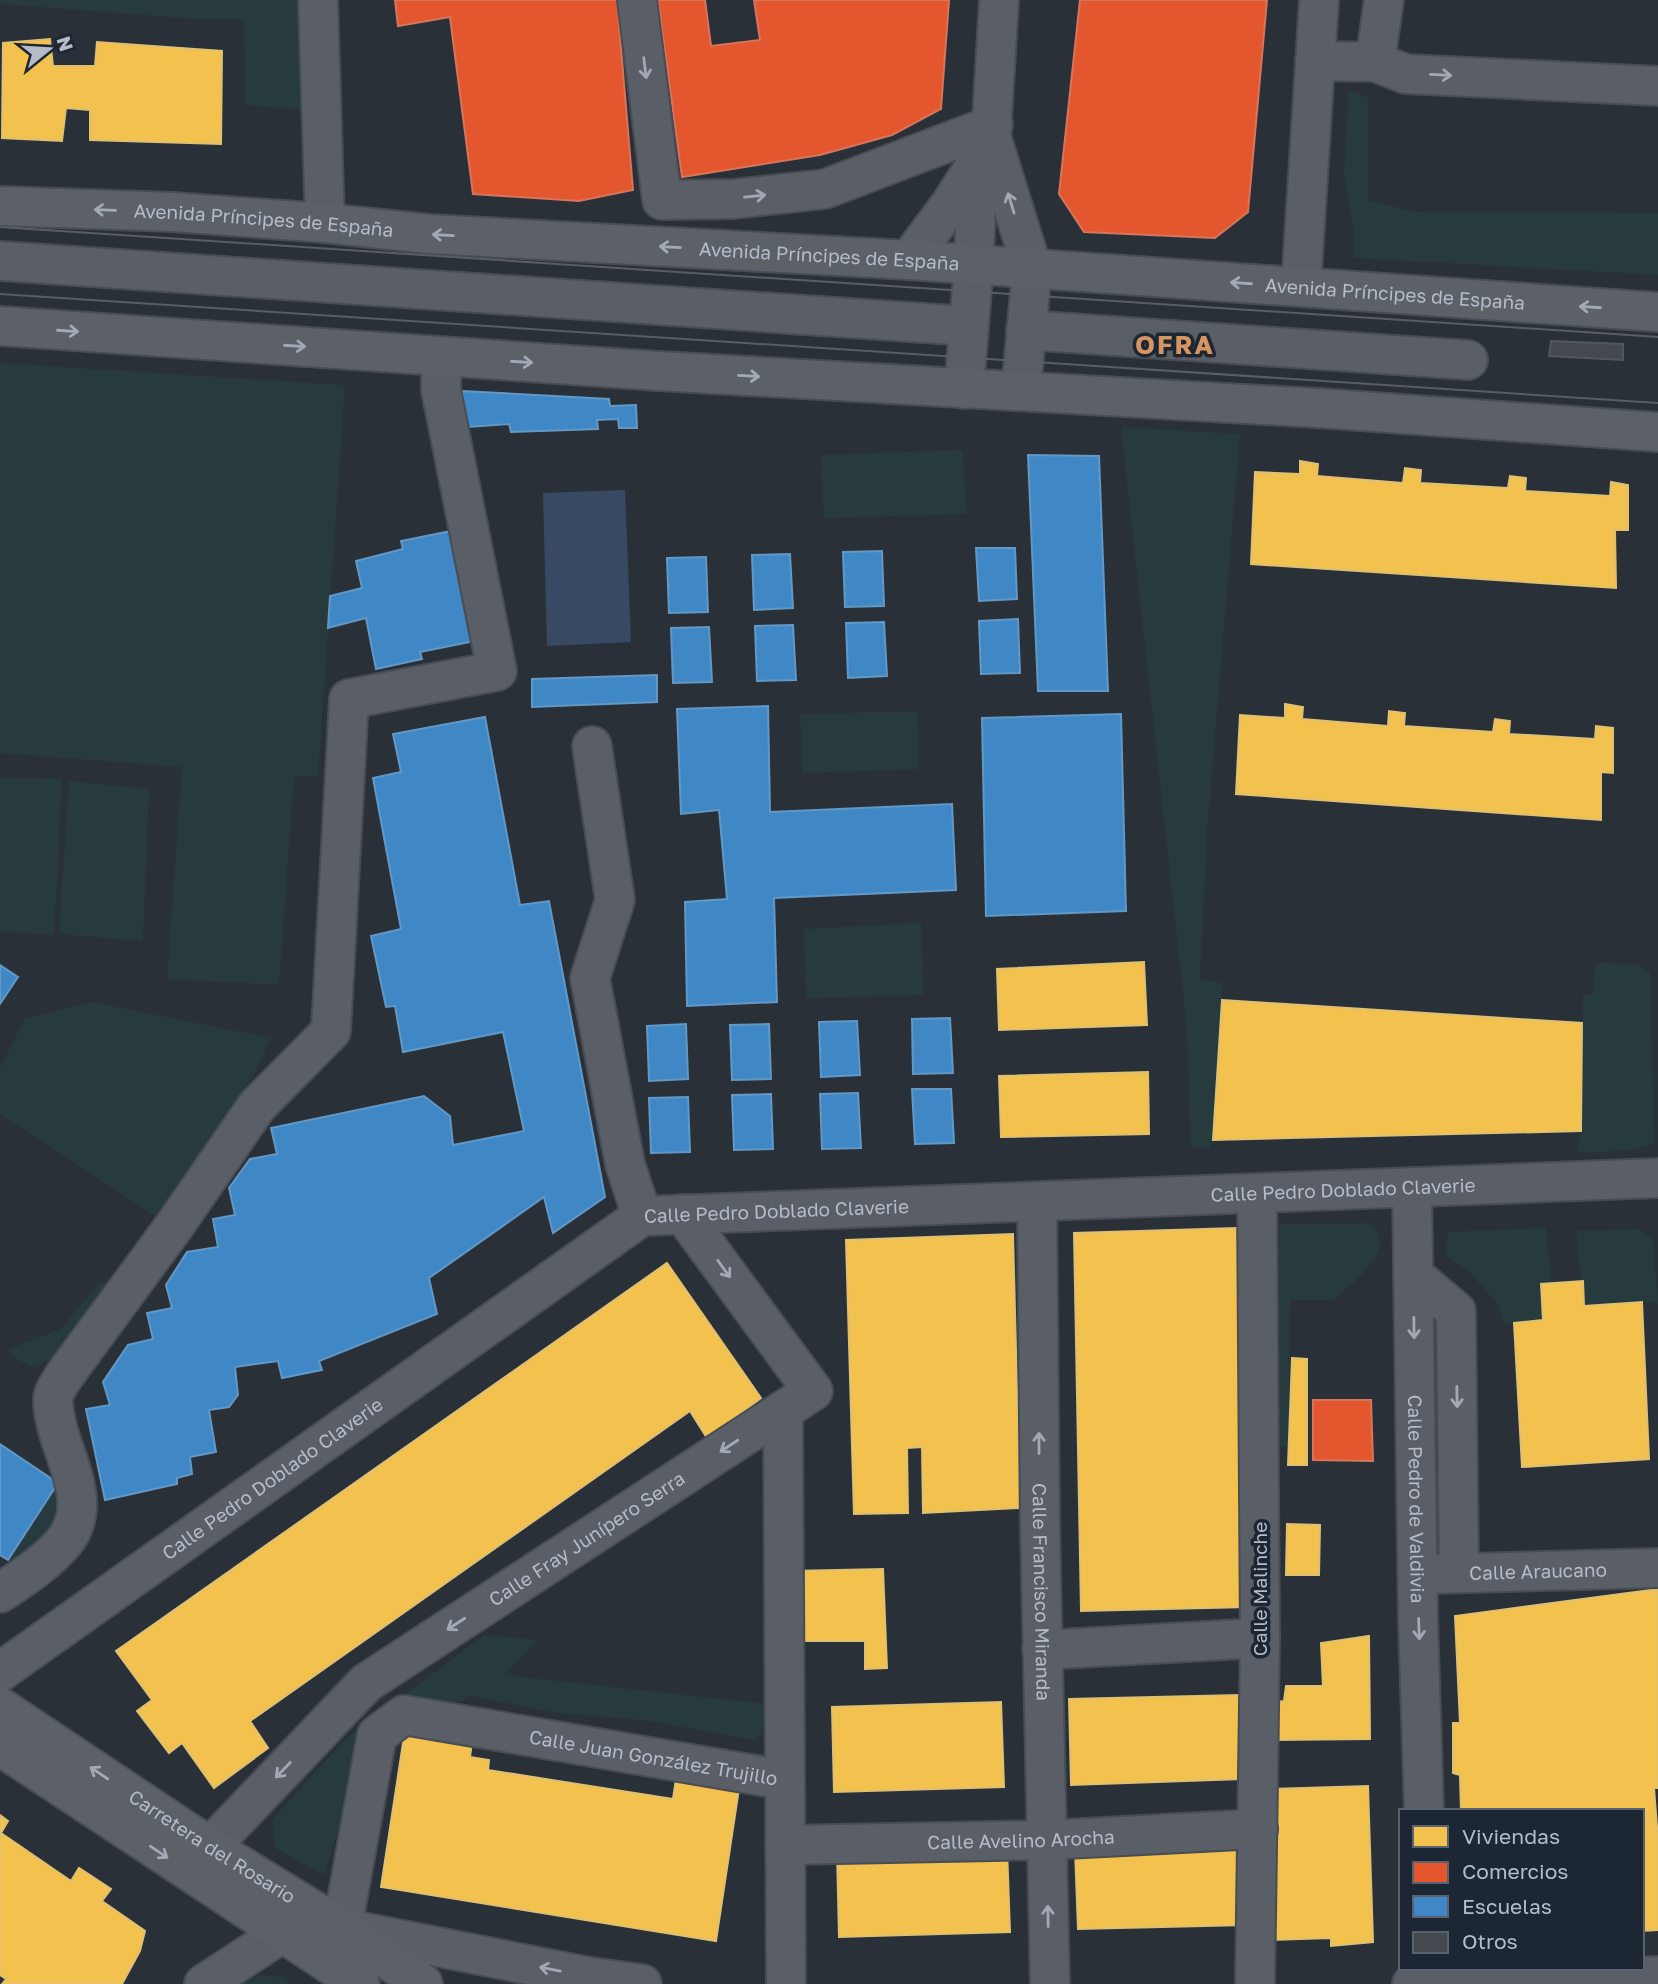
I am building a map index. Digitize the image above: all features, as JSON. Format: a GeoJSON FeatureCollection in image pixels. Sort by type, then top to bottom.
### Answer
{"type":"FeatureCollection","features":[{"type":"Feature","properties":{"kind":"main road","name":"Avenida Príncipes de España"},"geometry":{"type":"LineString","coordinates":[[0,206],[173,212],[429,234],[974,264],[1658,312]]}},
{"type":"Feature","properties":{"kind":"main road"},"geometry":{"type":"LineString","coordinates":[[0,326],[441,356],[1304,407],[1658,432]]}},
{"type":"Feature","properties":{"kind":"main road","name":"Carretera del Rosario"},"geometry":{"type":"LineString","coordinates":[[0,1707],[210,1847],[342,1928],[423,1984]]}},
{"type":"Feature","properties":{"kind":"main road","name":"Carretera del Rosario"},"geometry":{"type":"LineString","coordinates":[[0,1746],[359,1984]]}},
{"type":"Feature","properties":{"kind":"street"},"geometry":{"type":"LineString","coordinates":[[318,0],[325,223]]}},
{"type":"Feature","properties":{"kind":"street"},"geometry":{"type":"LineString","coordinates":[[636,0],[662,200],[734,199],[825,189],[987,141]]}},
{"type":"Feature","properties":{"kind":"street"},"geometry":{"type":"LineString","coordinates":[[964,388],[999,0]]}},
{"type":"Feature","properties":{"kind":"street"},"geometry":{"type":"LineString","coordinates":[[1301,287],[1319,0]]}},
{"type":"Feature","properties":{"kind":"street"},"geometry":{"type":"LineString","coordinates":[[1375,62],[1384,0]]}},
{"type":"Feature","properties":{"kind":"street"},"geometry":{"type":"LineString","coordinates":[[1315,61],[1375,62],[1406,74],[1658,86]]}},
{"type":"Feature","properties":{"kind":"street"},"geometry":{"type":"LineString","coordinates":[[909,260],[987,141]]}},
{"type":"Feature","properties":{"kind":"street"},"geometry":{"type":"LineString","coordinates":[[987,141],[1032,268],[1021,391]]}},
{"type":"Feature","properties":{"kind":"street"},"geometry":{"type":"LineString","coordinates":[[0,261],[969,326]]}},
{"type":"Feature","properties":{"kind":"street"},"geometry":{"type":"LineString","coordinates":[[1027,330],[1468,360]]}},
{"type":"Feature","properties":{"kind":"street"},"geometry":{"type":"LineString","coordinates":[[0,1593],[35,1569],[64,1542],[77,1518],[76,1490],[52,1397],[64,1376],[175,1225],[257,1106],[331,1031],[349,699],[497,671],[441,390],[441,356]]}},
{"type":"Feature","properties":{"kind":"street"},"geometry":{"type":"LineString","coordinates":[[592,746],[615,900],[590,978],[625,1164],[642,1216]]}},
{"type":"Feature","properties":{"kind":"street","name":"Calle Pedro Doblado Claverie"},"geometry":{"type":"LineString","coordinates":[[0,1672],[642,1216],[1658,1178]]}},
{"type":"Feature","properties":{"kind":"street","name":"Calle Pedro de Valdivia"},"geometry":{"type":"LineString","coordinates":[[1412,1187],[1424,1809]]}},
{"type":"Feature","properties":{"kind":"street","name":"Calle Malinche"},"geometry":{"type":"LineString","coordinates":[[1255,1984],[1261,1638],[1256,1194]]}},
{"type":"Feature","properties":{"kind":"street","name":"Calle Francisco Miranda"},"geometry":{"type":"LineString","coordinates":[[1037,1202],[1042,1650],[1050,1984]]}},
{"type":"Feature","properties":{"kind":"street","name":"Calle Fray Junípero Serra"},"geometry":{"type":"LineString","coordinates":[[210,1847],[366,1683],[813,1391],[683,1214]]}},
{"type":"Feature","properties":{"kind":"street"},"geometry":{"type":"LineString","coordinates":[[1413,1275],[1457,1311],[1459,1573]]}},
{"type":"Feature","properties":{"kind":"street"},"geometry":{"type":"LineString","coordinates":[[783,1410],[785,1780]]}},
{"type":"Feature","properties":{"kind":"street","name":"Calle Araucano"},"geometry":{"type":"LineString","coordinates":[[1418,1574],[1658,1568]]}},
{"type":"Feature","properties":{"kind":"street"},"geometry":{"type":"LineString","coordinates":[[1042,1650],[1261,1638]]}},
{"type":"Feature","properties":{"kind":"street","name":"Calle Juan González Trujillo"},"geometry":{"type":"LineString","coordinates":[[342,1928],[377,1735],[404,1715],[785,1780],[786,1984]]}},
{"type":"Feature","properties":{"kind":"street","name":"Calle Avelino Arocha"},"geometry":{"type":"LineString","coordinates":[[785,1845],[1046,1840],[1258,1829]]}},
{"type":"Feature","properties":{"kind":"street"},"geometry":{"type":"LineString","coordinates":[[342,1928],[588,1980],[642,1984]]}},
{"type":"Feature","properties":{"kind":"street"},"geometry":{"type":"LineString","coordinates":[[204,1984],[282,1933]]}},
{"type":"Feature","properties":{"kind":"street"},"geometry":{"type":"LineString","coordinates":[[1412,1984],[1658,1976]]}},
{"type":"Feature","properties":{"kind":"green space"},"geometry":{"type":"Polygon","coordinates":[[[0,0],[300,0],[301,109],[245,105],[244,19],[196,19],[0,4],[0,0]]]}},
{"type":"Feature","properties":{"kind":"green space"},"geometry":{"type":"Polygon","coordinates":[[[1349,90],[1368,98],[1368,200],[1415,212],[1658,213],[1658,275],[1354,258],[1354,233],[1344,172],[1349,90]]]}},
{"type":"Feature","properties":{"kind":"green space"},"geometry":{"type":"Polygon","coordinates":[[[0,363],[345,385],[318,777],[294,776],[279,985],[167,979],[182,767],[0,753],[0,363]]]}},
{"type":"Feature","properties":{"kind":"green space"},"geometry":{"type":"Polygon","coordinates":[[[1121,427],[1240,434],[1207,832],[1200,979],[1222,983],[1213,1140],[1209,1148],[1191,1147],[1187,1029],[1121,427]]]}},
{"type":"Feature","properties":{"kind":"green space"},"geometry":{"type":"Polygon","coordinates":[[[963,450],[966,514],[824,518],[821,455],[963,450]]]}},
{"type":"Feature","properties":{"kind":"green space"},"geometry":{"type":"Polygon","coordinates":[[[917,711],[919,769],[802,773],[800,714],[917,711]]]}},
{"type":"Feature","properties":{"kind":"green space"},"geometry":{"type":"Polygon","coordinates":[[[0,777],[62,779],[54,935],[0,931],[0,777]]]}},
{"type":"Feature","properties":{"kind":"green space"},"geometry":{"type":"Polygon","coordinates":[[[69,781],[149,789],[143,941],[59,934],[69,781]]]}},
{"type":"Feature","properties":{"kind":"green space"},"geometry":{"type":"Polygon","coordinates":[[[921,923],[923,995],[807,998],[803,929],[921,923]]]}},
{"type":"Feature","properties":{"kind":"green space"},"geometry":{"type":"Polygon","coordinates":[[[1596,962],[1640,965],[1650,973],[1654,1143],[1626,1150],[1577,1152],[1581,1131],[1583,995],[1593,994],[1596,962]]]}},
{"type":"Feature","properties":{"kind":"green space"},"geometry":{"type":"Polygon","coordinates":[[[92,1002],[271,1038],[256,1071],[205,1162],[158,1218],[0,1114],[0,1068],[24,1019],[92,1002]]]}},
{"type":"Feature","properties":{"kind":"green space"},"geometry":{"type":"Polygon","coordinates":[[[1367,1223],[1377,1232],[1380,1242],[1372,1263],[1363,1273],[1335,1300],[1290,1300],[1289,1446],[1278,1447],[1279,1224],[1367,1223]]]}},
{"type":"Feature","properties":{"kind":"green space"},"geometry":{"type":"Polygon","coordinates":[[[1546,1228],[1551,1283],[1541,1284],[1543,1320],[1503,1324],[1499,1305],[1469,1272],[1446,1255],[1448,1232],[1546,1228]]]}},
{"type":"Feature","properties":{"kind":"green space"},"geometry":{"type":"Polygon","coordinates":[[[1639,1229],[1653,1240],[1658,1303],[1584,1306],[1576,1231],[1639,1229]]]}},
{"type":"Feature","properties":{"kind":"green space"},"geometry":{"type":"Polygon","coordinates":[[[101,1282],[113,1285],[54,1358],[33,1367],[18,1360],[7,1350],[60,1329],[101,1282]]]}},
{"type":"Feature","properties":{"kind":"green space"},"geometry":{"type":"Polygon","coordinates":[[[58,1483],[63,1521],[34,1560],[8,1560],[58,1483]]]}},
{"type":"Feature","properties":{"kind":"green space"},"geometry":{"type":"Polygon","coordinates":[[[484,1635],[537,1640],[504,1675],[767,1704],[762,1734],[753,1740],[651,1721],[551,1712],[471,1696],[434,1713],[400,1706],[357,1738],[347,1801],[324,1875],[275,1848],[272,1820],[344,1740],[484,1635]]]}},
{"type":"Feature","properties":{"kind":"green space"},"geometry":{"type":"Polygon","coordinates":[[[258,1975],[284,1977],[290,1984],[235,1984],[258,1975]]]}},
{"type":"Feature","properties":{"kind":"water"},"geometry":{"type":"Polygon","coordinates":[[[625,490],[631,642],[547,646],[543,493],[625,490]]]}},
{"type":"Feature","properties":{"kind":"building: Viviendas"},"geometry":{"type":"Polygon","coordinates":[[[50,39],[53,66],[95,66],[97,42],[222,51],[221,144],[90,140],[90,110],[66,108],[62,141],[2,138],[3,43],[50,39]]]}},
{"type":"Feature","properties":{"kind":"building: Viviendas"},"geometry":{"type":"Polygon","coordinates":[[[1300,461],[1318,464],[1317,476],[1403,483],[1405,468],[1421,470],[1420,483],[1508,488],[1510,476],[1526,478],[1525,491],[1610,496],[1611,482],[1628,485],[1628,530],[1615,530],[1616,588],[1251,564],[1255,472],[1300,474],[1300,461]]]}},
{"type":"Feature","properties":{"kind":"building: Viviendas"},"geometry":{"type":"Polygon","coordinates":[[[1285,704],[1303,707],[1302,719],[1388,726],[1389,711],[1405,713],[1404,726],[1493,732],[1495,719],[1510,721],[1509,734],[1595,739],[1596,726],[1613,728],[1613,773],[1601,772],[1601,820],[1236,794],[1240,715],[1285,718],[1285,704]]]}},
{"type":"Feature","properties":{"kind":"building: Viviendas"},"geometry":{"type":"Polygon","coordinates":[[[1144,962],[1147,1025],[999,1030],[997,969],[1144,962]]]}},
{"type":"Feature","properties":{"kind":"building: Viviendas"},"geometry":{"type":"Polygon","coordinates":[[[1222,1000],[1582,1023],[1581,1131],[1213,1140],[1222,1000]]]}},
{"type":"Feature","properties":{"kind":"building: Viviendas"},"geometry":{"type":"Polygon","coordinates":[[[1148,1072],[1149,1134],[1001,1137],[999,1076],[1148,1072]]]}},
{"type":"Feature","properties":{"kind":"building: Viviendas"},"geometry":{"type":"Polygon","coordinates":[[[1236,1228],[1248,1607],[1081,1611],[1074,1233],[1236,1228]]]}},
{"type":"Feature","properties":{"kind":"building: Viviendas"},"geometry":{"type":"Polygon","coordinates":[[[1013,1234],[1020,1508],[923,1513],[922,1447],[907,1448],[908,1513],[854,1514],[846,1240],[1013,1234]]]}},
{"type":"Feature","properties":{"kind":"building: Viviendas"},"geometry":{"type":"Polygon","coordinates":[[[667,1263],[761,1398],[707,1438],[690,1411],[250,1721],[268,1748],[214,1788],[182,1743],[169,1753],[137,1711],[152,1700],[116,1651],[667,1263]]]}},
{"type":"Feature","properties":{"kind":"building: Viviendas"},"geometry":{"type":"Polygon","coordinates":[[[1583,1281],[1584,1306],[1642,1302],[1649,1459],[1522,1467],[1514,1323],[1543,1320],[1541,1284],[1583,1281]]]}},
{"type":"Feature","properties":{"kind":"building: Viviendas"},"geometry":{"type":"Polygon","coordinates":[[[1292,1358],[1307,1359],[1307,1465],[1288,1465],[1292,1358]]]}},
{"type":"Feature","properties":{"kind":"building: Viviendas"},"geometry":{"type":"Polygon","coordinates":[[[1287,1524],[1320,1525],[1319,1575],[1286,1575],[1287,1524]]]}},
{"type":"Feature","properties":{"kind":"building: Viviendas"},"geometry":{"type":"Polygon","coordinates":[[[883,1569],[887,1668],[865,1669],[865,1641],[794,1641],[792,1571],[883,1569]]]}},
{"type":"Feature","properties":{"kind":"building: Viviendas"},"geometry":{"type":"Polygon","coordinates":[[[1658,1589],[1658,1788],[1654,1788],[1658,1840],[1658,1930],[1644,1931],[1644,1809],[1461,1809],[1460,1775],[1453,1773],[1453,1723],[1460,1723],[1455,1616],[1658,1589]]]}},
{"type":"Feature","properties":{"kind":"building: Viviendas"},"geometry":{"type":"Polygon","coordinates":[[[1369,1636],[1370,1739],[1268,1740],[1268,1703],[1284,1701],[1286,1686],[1323,1686],[1321,1643],[1369,1636]]]}},
{"type":"Feature","properties":{"kind":"building: Viviendas"},"geometry":{"type":"Polygon","coordinates":[[[1239,1695],[1242,1779],[1071,1785],[1069,1699],[1239,1695]]]}},
{"type":"Feature","properties":{"kind":"building: Viviendas"},"geometry":{"type":"Polygon","coordinates":[[[1001,1702],[1004,1787],[834,1792],[832,1707],[1001,1702]]]}},
{"type":"Feature","properties":{"kind":"building: Viviendas"},"geometry":{"type":"Polygon","coordinates":[[[405,1730],[472,1742],[470,1757],[489,1760],[488,1770],[673,1799],[677,1772],[740,1782],[716,1941],[381,1887],[405,1730]]]}},
{"type":"Feature","properties":{"kind":"building: Viviendas"},"geometry":{"type":"Polygon","coordinates":[[[1368,1786],[1373,1942],[1331,1946],[1331,1938],[1268,1940],[1268,1789],[1368,1786]]]}},
{"type":"Feature","properties":{"kind":"building: Viviendas"},"geometry":{"type":"Polygon","coordinates":[[[0,1815],[8,1821],[1,1833],[71,1881],[79,1868],[111,1889],[102,1901],[145,1931],[140,1951],[122,1984],[2,1984],[6,1979],[0,1975],[0,1815]]]}},
{"type":"Feature","properties":{"kind":"building: Viviendas"},"geometry":{"type":"Polygon","coordinates":[[[1246,1844],[1246,1925],[1078,1929],[1075,1850],[1246,1844]]]}},
{"type":"Feature","properties":{"kind":"building: Viviendas"},"geometry":{"type":"Polygon","coordinates":[[[1007,1848],[1010,1932],[839,1937],[837,1852],[1007,1848]]]}},
{"type":"Feature","properties":{"kind":"building: Comercios"},"geometry":{"type":"Polygon","coordinates":[[[395,0],[617,0],[633,190],[579,201],[473,194],[450,17],[398,26],[395,0]]]}},
{"type":"Feature","properties":{"kind":"building: Comercios"},"geometry":{"type":"Polygon","coordinates":[[[658,0],[705,0],[711,46],[760,40],[754,0],[949,0],[941,109],[892,135],[820,155],[682,177],[658,0]]]}},
{"type":"Feature","properties":{"kind":"building: Comercios"},"geometry":{"type":"Polygon","coordinates":[[[1080,0],[1267,0],[1248,212],[1215,238],[1084,232],[1059,194],[1080,0]]]}},
{"type":"Feature","properties":{"kind":"building: Comercios"},"geometry":{"type":"Polygon","coordinates":[[[1313,1400],[1371,1400],[1373,1461],[1313,1460],[1313,1400]]]}},
{"type":"Feature","properties":{"kind":"building: Escuelas"},"geometry":{"type":"Polygon","coordinates":[[[462,391],[609,399],[610,406],[636,405],[637,428],[619,428],[618,419],[597,420],[598,429],[511,432],[509,424],[468,427],[462,391]]]}},
{"type":"Feature","properties":{"kind":"building: Escuelas"},"geometry":{"type":"Polygon","coordinates":[[[1028,455],[1099,456],[1108,691],[1038,691],[1028,455]]]}},
{"type":"Feature","properties":{"kind":"building: Escuelas"},"geometry":{"type":"Polygon","coordinates":[[[456,530],[480,640],[420,652],[422,659],[376,669],[366,618],[328,628],[330,596],[362,588],[356,561],[403,549],[401,541],[456,530]]]}},
{"type":"Feature","properties":{"kind":"building: Escuelas"},"geometry":{"type":"Polygon","coordinates":[[[976,548],[1015,548],[1017,599],[979,601],[976,548]]]}},
{"type":"Feature","properties":{"kind":"building: Escuelas"},"geometry":{"type":"Polygon","coordinates":[[[882,551],[884,606],[845,607],[843,552],[882,551]]]}},
{"type":"Feature","properties":{"kind":"building: Escuelas"},"geometry":{"type":"Polygon","coordinates":[[[790,554],[793,608],[754,610],[752,555],[790,554]]]}},
{"type":"Feature","properties":{"kind":"building: Escuelas"},"geometry":{"type":"Polygon","coordinates":[[[706,557],[708,612],[669,613],[667,558],[706,557]]]}},
{"type":"Feature","properties":{"kind":"building: Escuelas"},"geometry":{"type":"Polygon","coordinates":[[[1018,619],[1020,673],[981,674],[979,621],[1018,619]]]}},
{"type":"Feature","properties":{"kind":"building: Escuelas"},"geometry":{"type":"Polygon","coordinates":[[[884,622],[887,676],[848,678],[846,623],[884,622]]]}},
{"type":"Feature","properties":{"kind":"building: Escuelas"},"geometry":{"type":"Polygon","coordinates":[[[793,625],[796,680],[757,681],[755,626],[793,625]]]}},
{"type":"Feature","properties":{"kind":"building: Escuelas"},"geometry":{"type":"Polygon","coordinates":[[[709,627],[712,682],[673,683],[671,628],[709,627]]]}},
{"type":"Feature","properties":{"kind":"building: Escuelas"},"geometry":{"type":"Polygon","coordinates":[[[657,675],[657,702],[532,707],[532,679],[657,675]]]}},
{"type":"Feature","properties":{"kind":"building: Escuelas"},"geometry":{"type":"Polygon","coordinates":[[[768,706],[770,812],[952,804],[956,890],[774,898],[777,1002],[687,1006],[685,902],[727,899],[719,810],[681,814],[677,709],[768,706]]]}},
{"type":"Feature","properties":{"kind":"building: Escuelas"},"geometry":{"type":"Polygon","coordinates":[[[1121,714],[1126,911],[986,916],[982,718],[1121,714]]]}},
{"type":"Feature","properties":{"kind":"building: Escuelas"},"geometry":{"type":"Polygon","coordinates":[[[485,717],[520,905],[549,901],[605,1197],[553,1233],[544,1197],[429,1278],[437,1314],[319,1361],[322,1370],[282,1378],[278,1361],[235,1367],[238,1395],[229,1407],[209,1410],[216,1452],[190,1457],[192,1474],[177,1478],[177,1484],[105,1500],[86,1409],[110,1405],[103,1382],[128,1345],[153,1339],[147,1313],[172,1308],[166,1285],[187,1252],[218,1247],[213,1219],[235,1215],[229,1188],[250,1159],[277,1154],[271,1128],[424,1096],[450,1116],[453,1145],[524,1131],[503,1032],[403,1052],[395,1006],[386,1007],[371,936],[401,929],[373,778],[401,772],[393,734],[485,717]]]}},
{"type":"Feature","properties":{"kind":"building: Escuelas"},"geometry":{"type":"Polygon","coordinates":[[[0,965],[18,977],[0,1004],[0,965]]]}},
{"type":"Feature","properties":{"kind":"building: Escuelas"},"geometry":{"type":"Polygon","coordinates":[[[950,1018],[953,1073],[913,1074],[912,1019],[950,1018]]]}},
{"type":"Feature","properties":{"kind":"building: Escuelas"},"geometry":{"type":"Polygon","coordinates":[[[857,1021],[860,1075],[821,1077],[819,1022],[857,1021]]]}},
{"type":"Feature","properties":{"kind":"building: Escuelas"},"geometry":{"type":"Polygon","coordinates":[[[686,1024],[688,1079],[649,1081],[647,1026],[686,1024]]]}},
{"type":"Feature","properties":{"kind":"building: Escuelas"},"geometry":{"type":"Polygon","coordinates":[[[769,1024],[771,1079],[732,1080],[730,1025],[769,1024]]]}},
{"type":"Feature","properties":{"kind":"building: Escuelas"},"geometry":{"type":"Polygon","coordinates":[[[912,1089],[951,1089],[954,1143],[915,1144],[912,1089]]]}},
{"type":"Feature","properties":{"kind":"building: Escuelas"},"geometry":{"type":"Polygon","coordinates":[[[858,1093],[861,1148],[822,1149],[820,1094],[858,1093]]]}},
{"type":"Feature","properties":{"kind":"building: Escuelas"},"geometry":{"type":"Polygon","coordinates":[[[771,1094],[773,1149],[734,1150],[732,1095],[771,1094]]]}},
{"type":"Feature","properties":{"kind":"building: Escuelas"},"geometry":{"type":"Polygon","coordinates":[[[688,1097],[690,1152],[651,1153],[649,1098],[688,1097]]]}},
{"type":"Feature","properties":{"kind":"building: Escuelas"},"geometry":{"type":"Polygon","coordinates":[[[0,1444],[58,1483],[8,1560],[0,1555],[0,1444]]]}},
{"type":"Feature","properties":{"kind":"building: Otros"},"geometry":{"type":"Polygon","coordinates":[[[1551,341],[1623,344],[1623,360],[1549,356],[1551,341]]]}},
{"type":"Feature","properties":{"kind":"tram line"},"geometry":{"type":"LineString","coordinates":[[0,227],[1658,337]]}},
{"type":"Feature","properties":{"kind":"tram line"},"geometry":{"type":"LineString","coordinates":[[0,294],[1658,403]]}},
{"type":"Feature","properties":{"kind":"district","name":"OFRA"},"geometry":{"type":"Point","coordinates":[1175,345]}}]}
